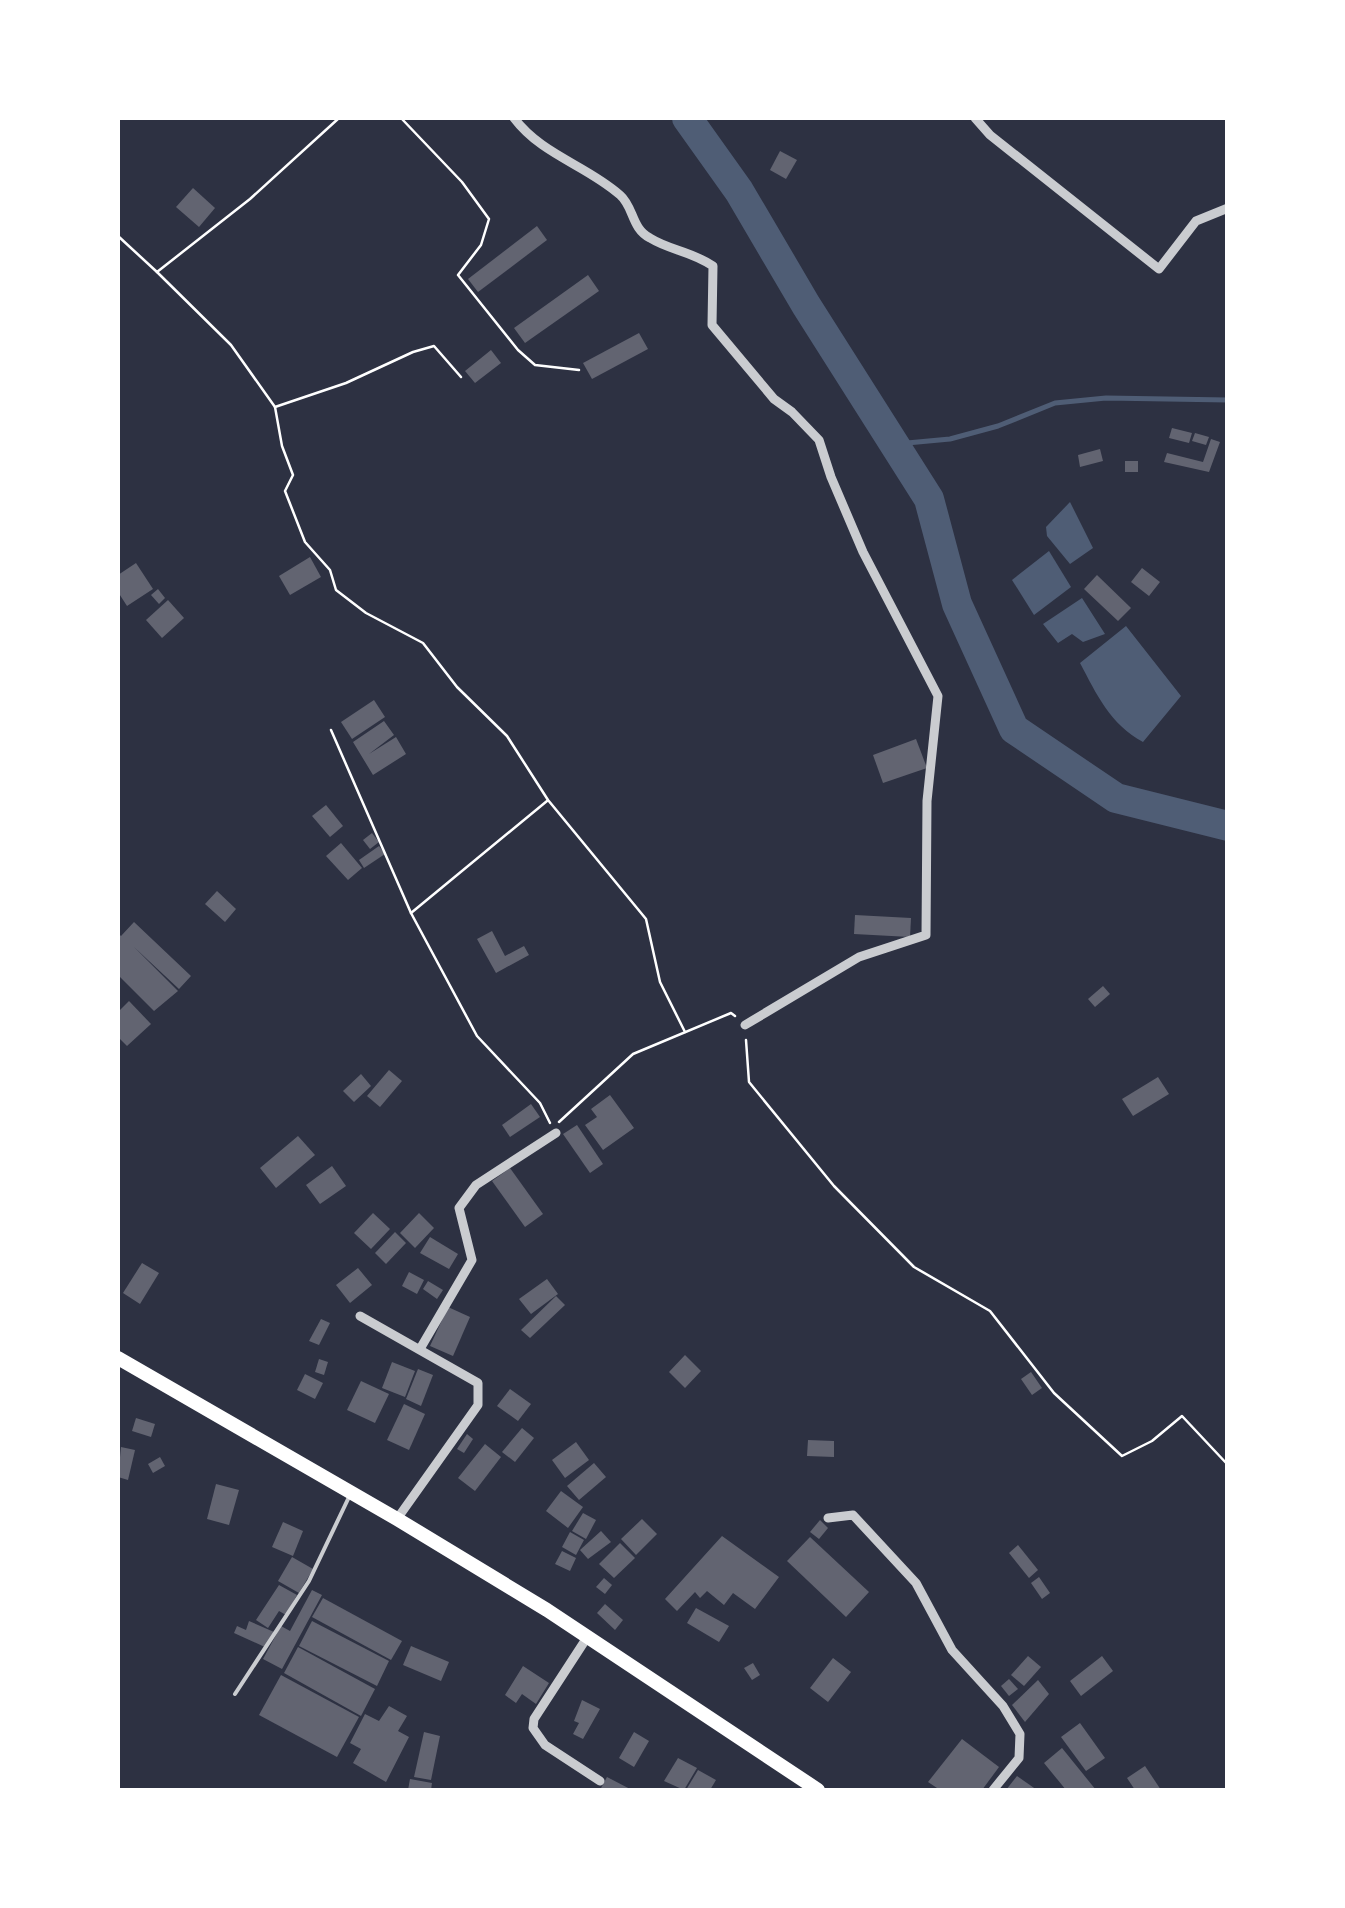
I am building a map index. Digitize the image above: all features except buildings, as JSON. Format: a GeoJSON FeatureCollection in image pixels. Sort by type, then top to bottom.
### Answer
{"type":"FeatureCollection","features":[{"type":"Feature","properties":{"kind":"highway"},"geometry":{"type":"LineString","coordinates":[[118,1358],[397,1519],[588,1636],[818,1790]]}},
{"type":"Feature","properties":{"kind":"street"},"geometry":{"type":"LineString","coordinates":[[514,118],[535,142],[624,198],[635,226],[648,238],[692,252],[713,266],[712,324],[774,399],[820,440],[864,552],[938,696],[926,801],[926,935],[859,956],[746,1025]]}},
{"type":"Feature","properties":{"kind":"street"},"geometry":{"type":"LineString","coordinates":[[975,118],[990,135],[1159,269],[1196,222],[1228,208]]}},
{"type":"Feature","properties":{"kind":"street"},"geometry":{"type":"LineString","coordinates":[[420,1349],[472,1260],[459,1208],[466,1196],[476,1185],[556,1133]]}},
{"type":"Feature","properties":{"kind":"street"},"geometry":{"type":"LineString","coordinates":[[360,1316],[478,1383],[478,1405],[397,1519]]}},
{"type":"Feature","properties":{"kind":"street"},"geometry":{"type":"LineString","coordinates":[[828,1518],[853,1515],[916,1583],[952,1650],[1004,1706],[1020,1734],[1019,1758],[993,1790]]}},
{"type":"Feature","properties":{"kind":"street"},"geometry":{"type":"LineString","coordinates":[[588,1636],[534,1719],[533,1728],[545,1745],[600,1782]]}},
{"type":"Feature","properties":{"kind":"lane"},"geometry":{"type":"LineString","coordinates":[[234,1694],[309,1581],[351,1492]]}},
{"type":"Feature","properties":{"kind":"path"},"geometry":{"type":"LineString","coordinates":[[157,272],[250,199],[339,118]]}},
{"type":"Feature","properties":{"kind":"path"},"geometry":{"type":"LineString","coordinates":[[401,118],[462,182],[490,219],[481,245],[458,275],[535,366],[579,370]]}},
{"type":"Feature","properties":{"kind":"path"},"geometry":{"type":"LineString","coordinates":[[118,236],[232,344],[275,407],[282,446],[293,475],[285,491],[305,542],[330,570],[336,590],[366,613],[423,643],[457,687],[507,736],[548,800],[646,919],[660,982],[685,1033]]}},
{"type":"Feature","properties":{"kind":"path"},"geometry":{"type":"LineString","coordinates":[[275,407],[346,383],[434,346],[461,377]]}},
{"type":"Feature","properties":{"kind":"path"},"geometry":{"type":"LineString","coordinates":[[331,730],[411,913],[478,1036],[540,1103],[556,1133]]}},
{"type":"Feature","properties":{"kind":"path"},"geometry":{"type":"LineString","coordinates":[[411,913],[548,800]]}},
{"type":"Feature","properties":{"kind":"path"},"geometry":{"type":"LineString","coordinates":[[556,1133],[560,1120],[633,1054],[731,1013],[746,1025],[750,1082],[834,1186],[914,1267],[990,1310],[1054,1393],[1122,1456],[1152,1441],[1182,1416],[1228,1464]]}},
{"type":"Feature","properties":{"kind":"water"},"geometry":{"type":"Polygon","coordinates":[[[1070,502],[1093,548],[1070,564],[1047,536],[1046,527],[1070,502]]]}},
{"type":"Feature","properties":{"kind":"water"},"geometry":{"type":"Polygon","coordinates":[[[1049,551],[1071,587],[1034,615],[1012,580],[1049,551]]]}},
{"type":"Feature","properties":{"kind":"water"},"geometry":{"type":"Polygon","coordinates":[[[1082,598],[1105,634],[1083,642],[1072,634],[1058,643],[1043,624],[1082,598]]]}},
{"type":"Feature","properties":{"kind":"water"},"geometry":{"type":"Polygon","coordinates":[[[1126,626],[1181,696],[1143,742],[1113,718],[1080,663],[1126,626]]]}},
{"type":"Feature","properties":{"kind":"waterway"},"geometry":{"type":"LineString","coordinates":[[687,118],[739,191],[929,499],[957,604],[1014,729],[1116,798],[1228,826]]}},
{"type":"Feature","properties":{"kind":"waterway"},"geometry":{"type":"LineString","coordinates":[[873,412],[907,443],[950,439],[998,426],[1055,403],[1106,398],[1228,400]]}}]}
